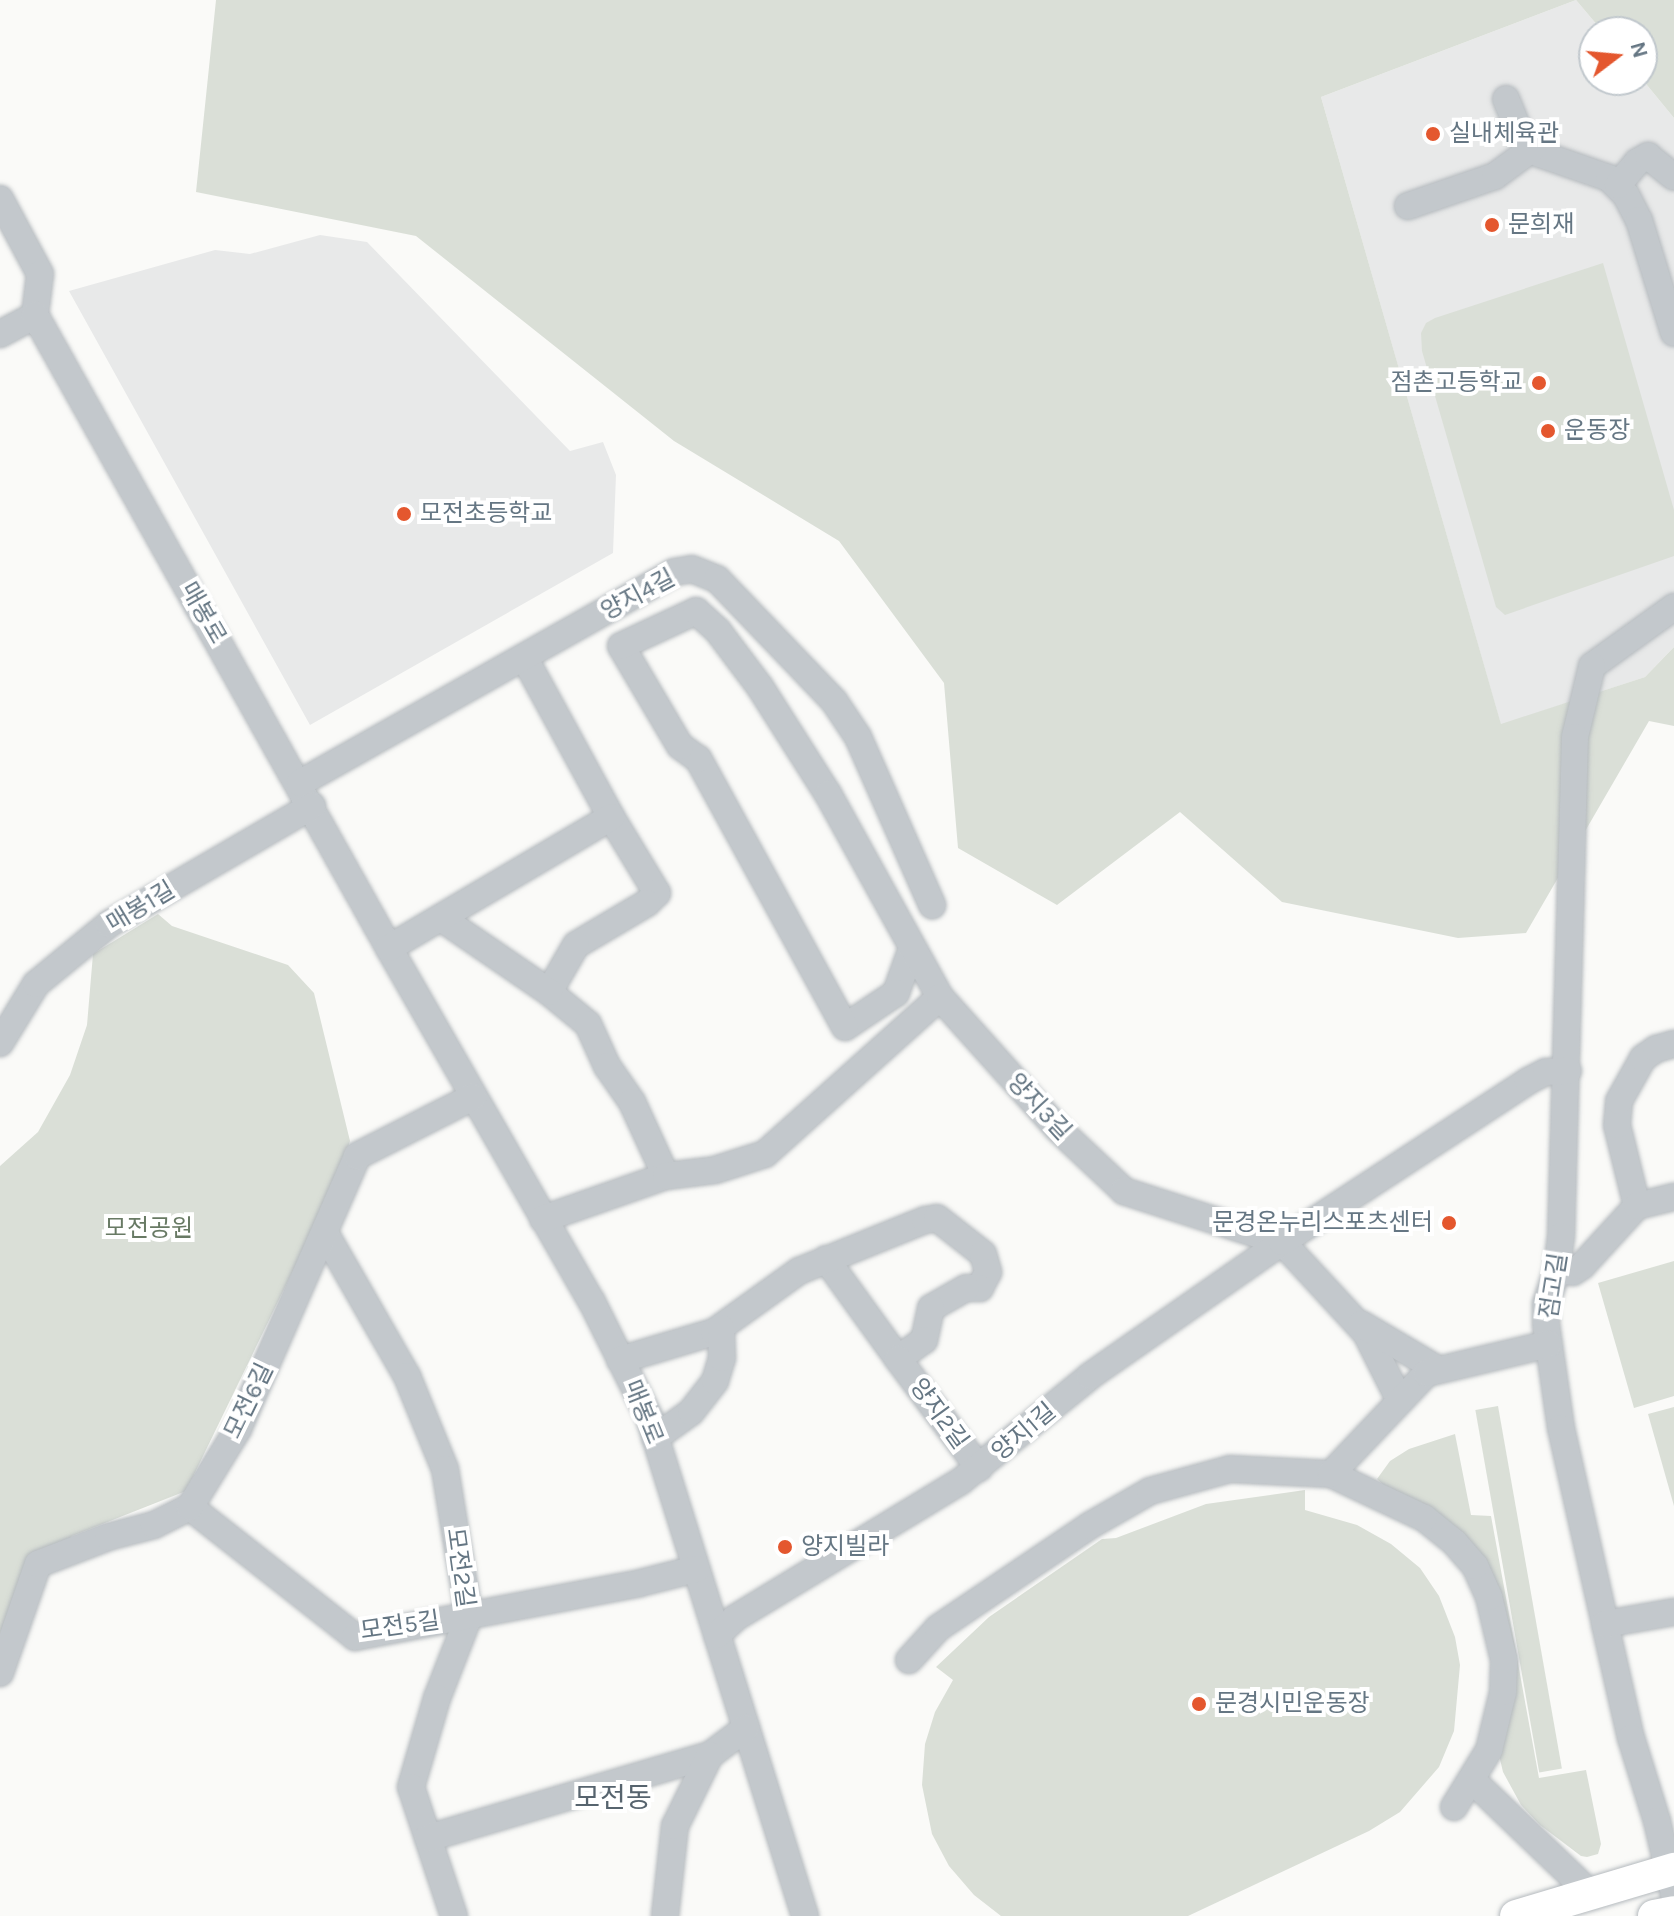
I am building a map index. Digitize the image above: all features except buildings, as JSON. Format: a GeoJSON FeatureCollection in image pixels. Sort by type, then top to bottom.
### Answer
{"type":"FeatureCollection","features":[{"type":"Feature","properties":{"kind":"main road"},"geometry":{"type":"LineString","coordinates":[[1516,1916],[1672,1877]]}},
{"type":"Feature","properties":{"kind":"main road"},"geometry":{"type":"LineString","coordinates":[[1654,1916],[1674,1912]]}},
{"type":"Feature","properties":{"kind":"street"},"geometry":{"type":"LineString","coordinates":[[1506,99],[1520,133],[1533,148],[1618,185],[1633,206],[1674,333]]}},
{"type":"Feature","properties":{"kind":"street"},"geometry":{"type":"LineString","coordinates":[[1408,206],[1495,176],[1533,148]]}},
{"type":"Feature","properties":{"kind":"street"},"geometry":{"type":"LineString","coordinates":[[1618,185],[1637,162],[1648,156],[1674,177]]}},
{"type":"Feature","properties":{"kind":"street"},"geometry":{"type":"LineString","coordinates":[[0,199],[40,274],[35,315],[0,334]]}},
{"type":"Feature","properties":{"kind":"street","name":"매봉로"},"geometry":{"type":"LineString","coordinates":[[35,315],[473,1097],[591,1300],[620,1360],[655,1438],[805,1916]]}},
{"type":"Feature","properties":{"kind":"street","name":"양지4길"},"geometry":{"type":"LineString","coordinates":[[306,794],[605,612],[674,572],[692,569],[717,579],[834,701],[858,737],[932,905]]}},
{"type":"Feature","properties":{"kind":"street","name":"점고길"},"geometry":{"type":"LineString","coordinates":[[1672,1877],[1631,1738],[1561,1428],[1546,1304],[1557,1270],[1568,1071],[1575,737],[1592,666],[1674,607]]}},
{"type":"Feature","properties":{"kind":"street","name":"양지3길"},"geometry":{"type":"LineString","coordinates":[[621,646],[696,611],[718,631],[760,687],[828,794],[940,997],[1057,1128],[1124,1191],[1282,1242],[1366,1333],[1400,1401]]}},
{"type":"Feature","properties":{"kind":"street"},"geometry":{"type":"LineString","coordinates":[[605,612],[621,646],[680,746],[698,759],[845,1027],[896,993],[912,948]]}},
{"type":"Feature","properties":{"kind":"street"},"geometry":{"type":"LineString","coordinates":[[525,659],[611,817],[654,887],[655,898],[576,945],[549,992]]}},
{"type":"Feature","properties":{"kind":"street","name":"매봉1길"},"geometry":{"type":"LineString","coordinates":[[0,1043],[36,984],[109,924],[306,794]]}},
{"type":"Feature","properties":{"kind":"street"},"geometry":{"type":"LineString","coordinates":[[389,948],[611,817]]}},
{"type":"Feature","properties":{"kind":"street"},"geometry":{"type":"LineString","coordinates":[[441,918],[549,992],[588,1024],[607,1066],[632,1102],[666,1176]]}},
{"type":"Feature","properties":{"kind":"street"},"geometry":{"type":"LineString","coordinates":[[543,1219],[666,1176],[715,1170],[765,1154],[940,997]]}},
{"type":"Feature","properties":{"kind":"street"},"geometry":{"type":"LineString","coordinates":[[1637,1206],[1617,1125],[1619,1101],[1643,1058],[1656,1049],[1674,1044]]}},
{"type":"Feature","properties":{"kind":"street","name":"양지1길"},"geometry":{"type":"LineString","coordinates":[[717,1635],[735,1618],[979,1468],[1090,1376],[1282,1242],[1537,1076],[1568,1071]]}},
{"type":"Feature","properties":{"kind":"street","name":"모전6길"},"geometry":{"type":"LineString","coordinates":[[190,1507],[238,1429],[357,1156],[473,1097]]}},
{"type":"Feature","properties":{"kind":"street"},"geometry":{"type":"LineString","coordinates":[[1557,1270],[1573,1272],[1582,1266],[1637,1206],[1674,1197]]}},
{"type":"Feature","properties":{"kind":"street","name":"양지2길"},"geometry":{"type":"LineString","coordinates":[[620,1360],[721,1328],[799,1271],[925,1220],[937,1218],[983,1254],[988,1262],[986,1282],[974,1291],[966,1288],[931,1308],[924,1340],[898,1359]]}},
{"type":"Feature","properties":{"kind":"street","name":"모전2길"},"geometry":{"type":"LineString","coordinates":[[325,1233],[407,1376],[445,1469],[469,1616],[437,1698],[411,1787],[454,1916]]}},
{"type":"Feature","properties":{"kind":"street","name":"양지2길"},"geometry":{"type":"LineString","coordinates":[[826,1259],[979,1468]]}},
{"type":"Feature","properties":{"kind":"street"},"geometry":{"type":"LineString","coordinates":[[1355,1321],[1437,1369]]}},
{"type":"Feature","properties":{"kind":"street"},"geometry":{"type":"LineString","coordinates":[[655,1438],[686,1417],[710,1389],[721,1366],[721,1328]]}},
{"type":"Feature","properties":{"kind":"street"},"geometry":{"type":"LineString","coordinates":[[1331,1474],[1427,1373],[1549,1344]]}},
{"type":"Feature","properties":{"kind":"street"},"geometry":{"type":"LineString","coordinates":[[909,1660],[938,1628],[1089,1526],[1150,1491],[1230,1469],[1331,1474],[1424,1518],[1454,1542],[1475,1566],[1489,1597],[1504,1660],[1503,1692],[1489,1750],[1473,1781],[1454,1807]]}},
{"type":"Feature","properties":{"kind":"street"},"geometry":{"type":"LineString","coordinates":[[0,1673],[38,1564],[108,1537],[154,1525],[190,1507]]}},
{"type":"Feature","properties":{"kind":"street","name":"모전5길"},"geometry":{"type":"LineString","coordinates":[[190,1507],[355,1637],[640,1583],[696,1569]]}},
{"type":"Feature","properties":{"kind":"street"},"geometry":{"type":"LineString","coordinates":[[1605,1624],[1674,1612]]}},
{"type":"Feature","properties":{"kind":"street"},"geometry":{"type":"LineString","coordinates":[[428,1838],[710,1755],[746,1728]]}},
{"type":"Feature","properties":{"kind":"street"},"geometry":{"type":"LineString","coordinates":[[665,1916],[675,1826],[710,1755]]}},
{"type":"Feature","properties":{"kind":"street"},"geometry":{"type":"LineString","coordinates":[[1473,1781],[1593,1896]]}},
{"type":"Feature","properties":{"kind":"shaded area","name":"점촌고등학교"},"geometry":{"type":"Polygon","coordinates":[[[1576,0],[1590,16],[1578,16],[1578,96],[1656,96],[1674,118],[1674,647],[1645,677],[1501,725],[1321,97],[1576,0]]]}},
{"type":"Feature","properties":{"kind":"shaded area","name":"모전초등학교"},"geometry":{"type":"Polygon","coordinates":[[[320,235],[367,242],[570,451],[603,442],[616,475],[613,553],[310,725],[69,291],[215,250],[250,254],[320,235]]]}},
{"type":"Feature","properties":{"kind":"green space"},"geometry":{"type":"Polygon","coordinates":[[[216,0],[1576,0],[1321,97],[1501,724],[1645,677],[1674,647],[1674,726],[1649,721],[1526,933],[1458,938],[1282,902],[1180,812],[1057,905],[958,848],[944,683],[839,541],[674,441],[416,236],[196,192],[216,0]]]}},
{"type":"Feature","properties":{"kind":"green space"},"geometry":{"type":"Polygon","coordinates":[[[1576,0],[1674,0],[1674,118],[1656,96],[1658,16],[1590,16],[1576,0]]]}},
{"type":"Feature","properties":{"kind":"green space","name":"운동장"},"geometry":{"type":"Polygon","coordinates":[[[1603,263],[1674,510],[1674,556],[1505,615],[1496,607],[1422,351],[1421,333],[1426,323],[1435,318],[1603,263]]]}},
{"type":"Feature","properties":{"kind":"green space","name":"모전공원"},"geometry":{"type":"Polygon","coordinates":[[[158,914],[172,926],[288,965],[314,993],[350,1141],[339,1176],[186,1491],[72,1536],[44,1563],[0,1646],[0,1166],[38,1132],[70,1075],[87,1025],[93,954],[158,914]]]}},
{"type":"Feature","properties":{"kind":"green space"},"geometry":{"type":"Polygon","coordinates":[[[1674,1261],[1674,1396],[1634,1408],[1598,1283],[1674,1261]]]}},
{"type":"Feature","properties":{"kind":"green space"},"geometry":{"type":"Polygon","coordinates":[[[1498,1406],[1562,1768],[1539,1772],[1475,1410],[1498,1406]]]}},
{"type":"Feature","properties":{"kind":"green space"},"geometry":{"type":"Polygon","coordinates":[[[1674,1407],[1674,1506],[1648,1414],[1674,1407]]]}},
{"type":"Feature","properties":{"kind":"green space"},"geometry":{"type":"Polygon","coordinates":[[[1455,1434],[1471,1515],[1491,1516],[1539,1778],[1586,1770],[1601,1844],[1598,1854],[1581,1856],[1540,1825],[1521,1805],[1503,1772],[1499,1755],[1493,1586],[1377,1479],[1390,1461],[1409,1449],[1455,1434]]]}},
{"type":"Feature","properties":{"kind":"green space","name":"문경시민운동장"},"geometry":{"type":"Polygon","coordinates":[[[1305,1490],[1305,1510],[1357,1525],[1391,1544],[1420,1568],[1439,1596],[1455,1637],[1460,1665],[1454,1731],[1439,1767],[1400,1812],[1369,1831],[1188,1916],[1001,1916],[974,1895],[949,1866],[932,1834],[922,1785],[925,1744],[935,1712],[953,1680],[936,1667],[989,1617],[1102,1539],[1116,1538],[1206,1504],[1305,1490]]]}},
{"type":"Feature","properties":{"kind":"place","name":"실내체육관"},"geometry":{"type":"Point","coordinates":[1433,134]}},
{"type":"Feature","properties":{"kind":"place","name":"문희재"},"geometry":{"type":"Point","coordinates":[1492,225]}},
{"type":"Feature","properties":{"kind":"place","name":"점촌고등학교"},"geometry":{"type":"Point","coordinates":[1539,383]}},
{"type":"Feature","properties":{"kind":"place","name":"운동장"},"geometry":{"type":"Point","coordinates":[1548,431]}},
{"type":"Feature","properties":{"kind":"place","name":"모전초등학교"},"geometry":{"type":"Point","coordinates":[404,514]}},
{"type":"Feature","properties":{"kind":"place","name":"문경온누리스포츠센터"},"geometry":{"type":"Point","coordinates":[1449,1223]}},
{"type":"Feature","properties":{"kind":"place","name":"양지빌라"},"geometry":{"type":"Point","coordinates":[785,1547]}},
{"type":"Feature","properties":{"kind":"place","name":"문경시민운동장"},"geometry":{"type":"Point","coordinates":[1199,1704]}},
{"type":"Feature","properties":{"kind":"district","name":"모전동"},"geometry":{"type":"Point","coordinates":[613,1798]}}]}
